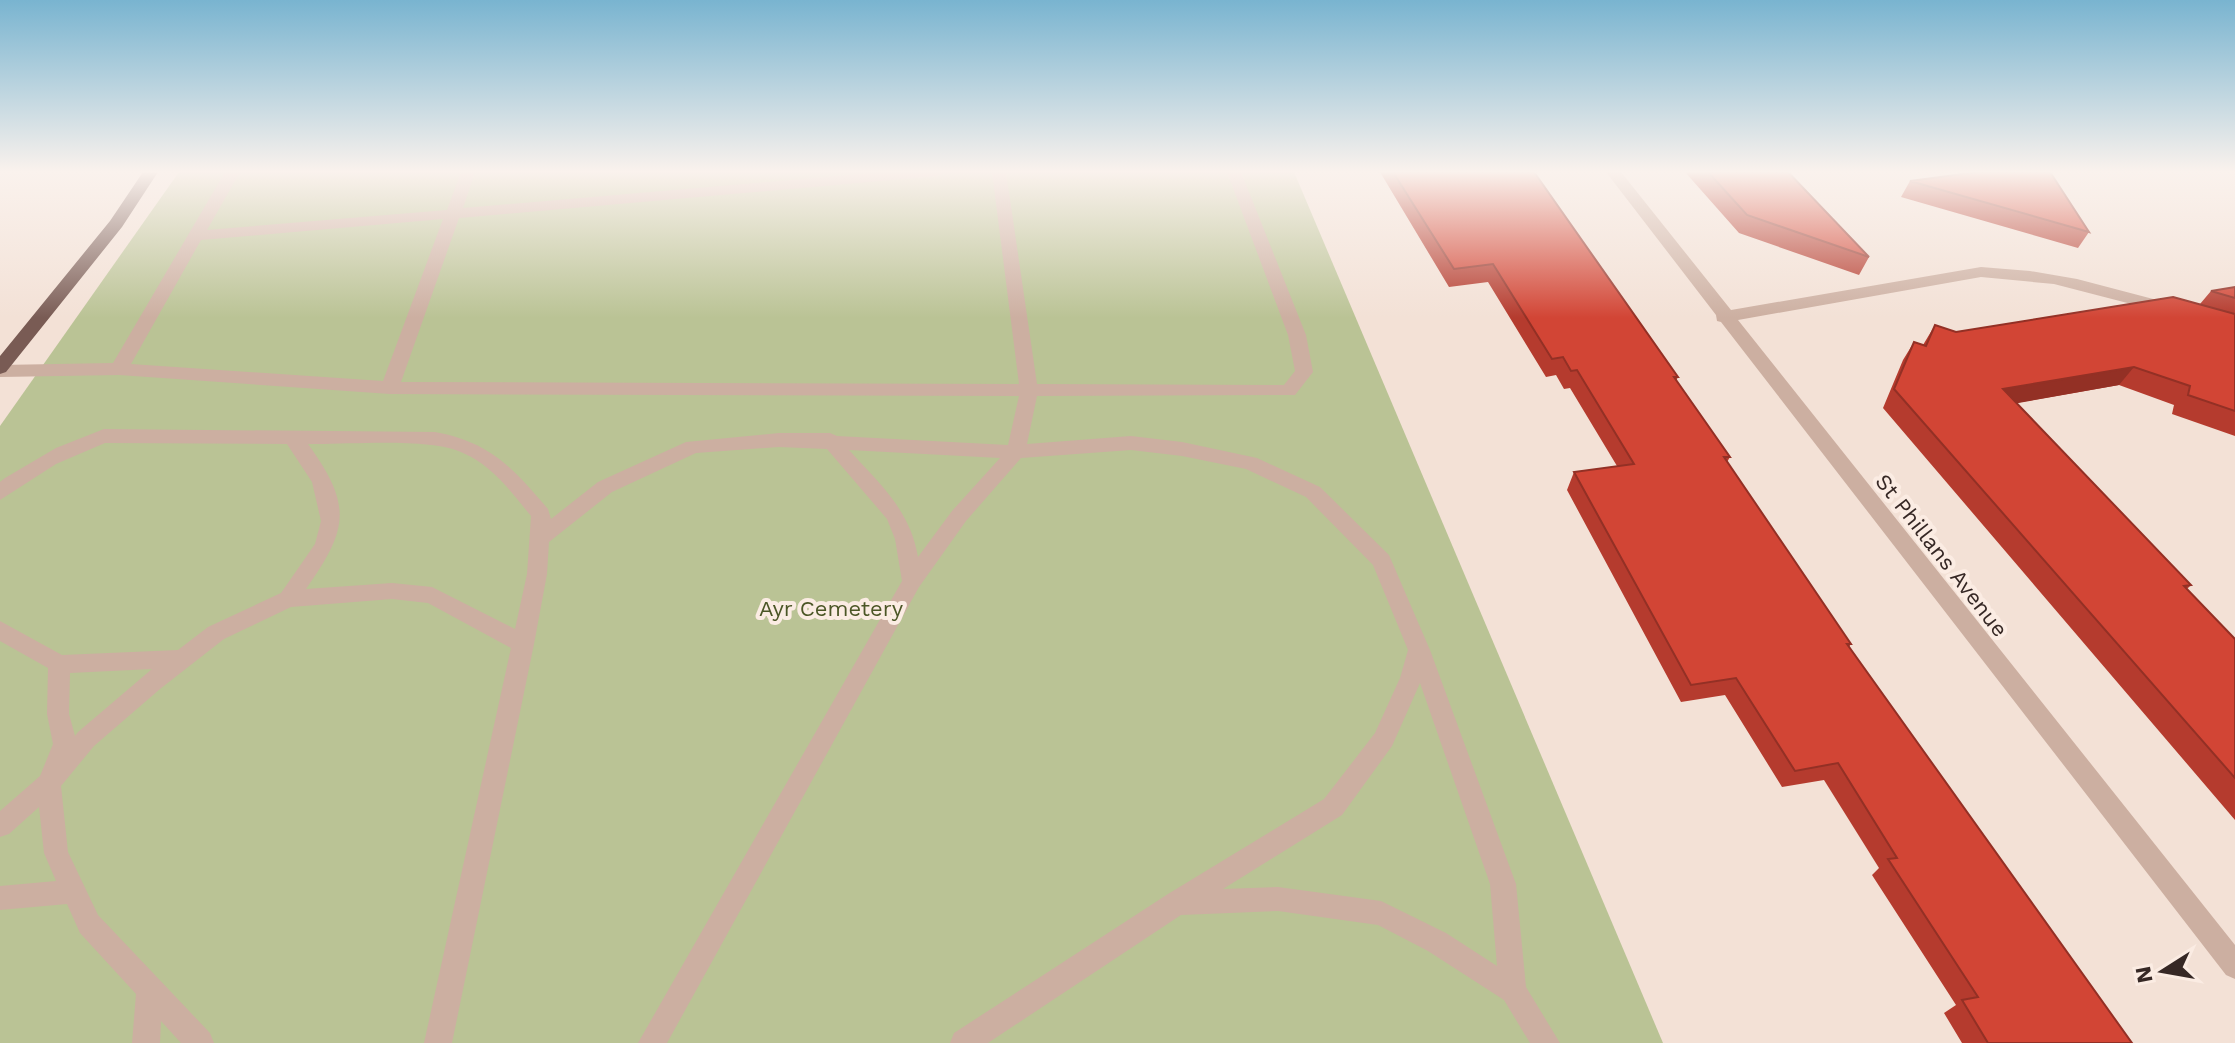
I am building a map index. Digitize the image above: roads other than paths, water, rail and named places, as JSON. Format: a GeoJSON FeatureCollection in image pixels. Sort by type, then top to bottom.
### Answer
{"type":"FeatureCollection","features":[{"type":"Feature","properties":{"kind":"main road"},"geometry":{"type":"LineString","coordinates":[[0,370],[118,221]]}},
{"type":"Feature","properties":{"kind":"street"},"geometry":{"type":"LineString","coordinates":[[119,369],[204,221]]}},
{"type":"Feature","properties":{"kind":"street"},"geometry":{"type":"LineString","coordinates":[[195,236],[354,221]]}},
{"type":"Feature","properties":{"kind":"street"},"geometry":{"type":"LineString","coordinates":[[390,388],[451,221]]}},
{"type":"Feature","properties":{"kind":"street"},"geometry":{"type":"LineString","coordinates":[[652,1043],[912,581],[959,516],[1016,452],[1029,390],[1006,221]]}},
{"type":"Feature","properties":{"kind":"street"},"geometry":{"type":"LineString","coordinates":[[0,370],[119,369],[390,388],[1289,391],[1304,372],[1297,335],[1253,221]]}},
{"type":"Feature","properties":{"kind":"street","name":"St Phillans Avenue"},"geometry":{"type":"LineString","coordinates":[[1650,221],[2235,966]]}},
{"type":"Feature","properties":{"kind":"street"},"geometry":{"type":"LineString","coordinates":[[1723,317],[1981,272],[2023,273],[2079,282],[2192,316]]}},
{"type":"Feature","properties":{"kind":"street"},"geometry":{"type":"LineString","coordinates":[[0,493],[23,473],[68,447],[104,436],[291,436],[459,441],[501,466],[541,514],[537,574],[438,1043]]}},
{"type":"Feature","properties":{"kind":"street"},"geometry":{"type":"LineString","coordinates":[[288,599],[329,534],[329,508],[314,465],[291,436]]}},
{"type":"Feature","properties":{"kind":"street"},"geometry":{"type":"LineString","coordinates":[[539,539],[605,487],[693,447],[779,440],[830,440],[1016,452],[1131,443],[1182,449],[1250,463],[1313,492],[1382,561],[1419,650],[1503,884],[1513,991]]}},
{"type":"Feature","properties":{"kind":"street"},"geometry":{"type":"LineString","coordinates":[[830,440],[849,466],[869,483],[900,525],[912,581]]}},
{"type":"Feature","properties":{"kind":"street"},"geometry":{"type":"LineString","coordinates":[[0,826],[49,783],[86,739],[182,659],[216,633],[288,599],[392,591],[432,595],[523,644]]}},
{"type":"Feature","properties":{"kind":"street"},"geometry":{"type":"LineString","coordinates":[[0,630],[59,664],[182,659]]}},
{"type":"Feature","properties":{"kind":"street"},"geometry":{"type":"LineString","coordinates":[[964,1043],[1177,903],[1333,807],[1384,739],[1411,678],[1419,650]]}},
{"type":"Feature","properties":{"kind":"street"},"geometry":{"type":"LineString","coordinates":[[59,664],[58,714],[65,744],[49,783],[56,853],[89,924],[200,1043]]}},
{"type":"Feature","properties":{"kind":"street"},"geometry":{"type":"LineString","coordinates":[[0,898],[74,891]]}},
{"type":"Feature","properties":{"kind":"street"},"geometry":{"type":"LineString","coordinates":[[1177,903],[1278,899],[1381,913],[1437,942],[1513,991],[1546,1043]]}},
{"type":"Feature","properties":{"kind":"street"},"geometry":{"type":"LineString","coordinates":[[146,1043],[150,990]]}},
{"type":"Feature","properties":{"kind":"park label","name":"Ayr Cemetery"},"geometry":{"type":"Point","coordinates":[831,608]}}]}
